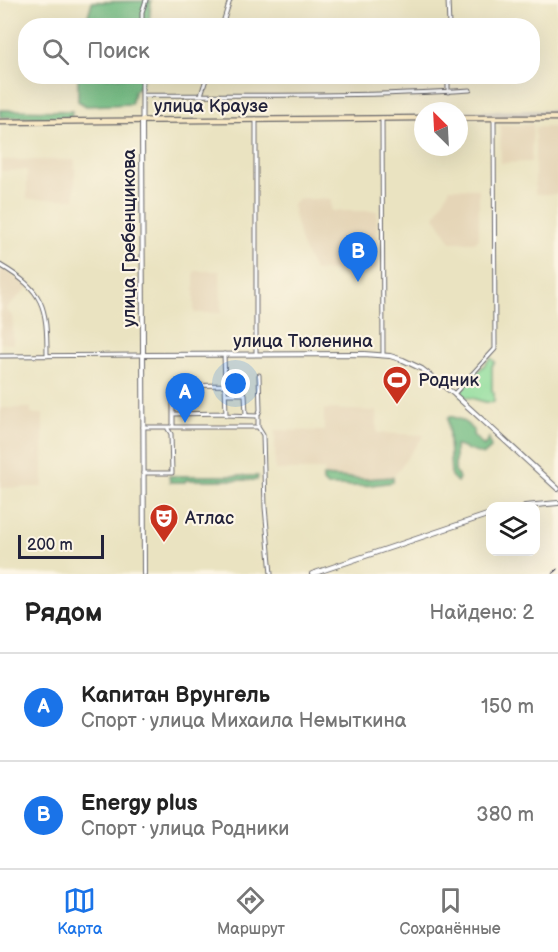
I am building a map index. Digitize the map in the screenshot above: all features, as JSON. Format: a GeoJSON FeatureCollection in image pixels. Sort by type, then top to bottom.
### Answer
{"type":"FeatureCollection","features":[{"type":"Feature","properties":{"kind":"main road","name":"улица Краузе"},"geometry":{"type":"LineString","coordinates":[[0,122],[414,118]]}},
{"type":"Feature","properties":{"kind":"main road"},"geometry":{"type":"LineString","coordinates":[[468,118],[558,118]]}},
{"type":"Feature","properties":{"kind":"street"},"geometry":{"type":"LineString","coordinates":[[142,18],[146,0]]}},
{"type":"Feature","properties":{"kind":"street"},"geometry":{"type":"LineString","coordinates":[[224,18],[230,0]]}},
{"type":"Feature","properties":{"kind":"street"},"geometry":{"type":"LineString","coordinates":[[448,0],[449,18]]}},
{"type":"Feature","properties":{"kind":"street"},"geometry":{"type":"LineString","coordinates":[[142,84],[142,120]]}},
{"type":"Feature","properties":{"kind":"street"},"geometry":{"type":"LineString","coordinates":[[201,95],[204,84]]}},
{"type":"Feature","properties":{"kind":"street"},"geometry":{"type":"LineString","coordinates":[[448,84],[448,92]]}},
{"type":"Feature","properties":{"kind":"street"},"geometry":{"type":"LineString","coordinates":[[142,95],[322,97],[470,90]]}},
{"type":"Feature","properties":{"kind":"street"},"geometry":{"type":"LineString","coordinates":[[382,118],[383,355]]}},
{"type":"Feature","properties":{"kind":"street"},"geometry":{"type":"LineString","coordinates":[[256,119],[256,354]]}},
{"type":"Feature","properties":{"kind":"street"},"geometry":{"type":"LineString","coordinates":[[454,394],[495,349],[494,119]]}},
{"type":"Feature","properties":{"kind":"street","name":"улица Гребенщикова"},"geometry":{"type":"LineString","coordinates":[[142,120],[144,574]]}},
{"type":"Feature","properties":{"kind":"street"},"geometry":{"type":"LineString","coordinates":[[0,264],[23,279],[37,293],[45,313],[47,356]]}},
{"type":"Feature","properties":{"kind":"street"},"geometry":{"type":"LineString","coordinates":[[224,354],[226,413]]}},
{"type":"Feature","properties":{"kind":"street","name":"улица Тюленина"},"geometry":{"type":"LineString","coordinates":[[0,356],[383,355],[403,360],[422,369],[454,394],[558,489]]}},
{"type":"Feature","properties":{"kind":"street"},"geometry":{"type":"LineString","coordinates":[[259,375],[258,427],[263,435],[265,507],[271,574]]}},
{"type":"Feature","properties":{"kind":"street"},"geometry":{"type":"LineString","coordinates":[[173,427],[173,386],[225,385]]}},
{"type":"Feature","properties":{"kind":"street"},"geometry":{"type":"LineString","coordinates":[[226,394],[245,394],[246,415]]}},
{"type":"Feature","properties":{"kind":"street"},"geometry":{"type":"LineString","coordinates":[[173,414],[226,413],[226,415],[258,416]]}},
{"type":"Feature","properties":{"kind":"street"},"geometry":{"type":"LineString","coordinates":[[143,427],[258,427]]}},
{"type":"Feature","properties":{"kind":"street"},"geometry":{"type":"LineString","coordinates":[[143,473],[172,473],[171,434],[168,429]]}},
{"type":"Feature","properties":{"kind":"street"},"geometry":{"type":"LineString","coordinates":[[540,504],[558,503]]}},
{"type":"Feature","properties":{"kind":"street"},"geometry":{"type":"LineString","coordinates":[[312,574],[486,515]]}},
{"type":"Feature","properties":{"kind":"shaded area"},"geometry":{"type":"Polygon","coordinates":[[[558,110],[558,116],[468,117],[468,111],[558,110]]]}},
{"type":"Feature","properties":{"kind":"shaded area"},"geometry":{"type":"Polygon","coordinates":[[[533,124],[531,162],[501,163],[500,125],[533,124]]]}},
{"type":"Feature","properties":{"kind":"shaded area"},"geometry":{"type":"Polygon","coordinates":[[[535,127],[558,127],[558,194],[535,194],[535,127]]]}},
{"type":"Feature","properties":{"kind":"shaded area"},"geometry":{"type":"Polygon","coordinates":[[[1,160],[75,160],[75,199],[27,199],[27,170],[1,171],[1,160]]]}},
{"type":"Feature","properties":{"kind":"shaded area"},"geometry":{"type":"Polygon","coordinates":[[[450,188],[479,189],[479,239],[474,242],[451,242],[435,216],[450,188]]]}},
{"type":"Feature","properties":{"kind":"shaded area"},"geometry":{"type":"Polygon","coordinates":[[[299,199],[331,199],[331,211],[377,211],[377,270],[314,271],[301,243],[292,205],[299,199]]]}},
{"type":"Feature","properties":{"kind":"shaded area"},"geometry":{"type":"Polygon","coordinates":[[[0,268],[29,286],[6,309],[13,317],[13,344],[0,343],[0,268]]]}},
{"type":"Feature","properties":{"kind":"shaded area"},"geometry":{"type":"Polygon","coordinates":[[[194,271],[220,271],[221,313],[194,313],[194,271]]]}},
{"type":"Feature","properties":{"kind":"shaded area"},"geometry":{"type":"Polygon","coordinates":[[[0,408],[31,408],[31,414],[43,414],[43,487],[0,488],[0,408]]]}},
{"type":"Feature","properties":{"kind":"shaded area"},"geometry":{"type":"Polygon","coordinates":[[[324,409],[377,411],[377,433],[424,435],[393,477],[365,479],[324,476],[324,470],[275,470],[275,430],[324,431],[324,409]]]}},
{"type":"Feature","properties":{"kind":"green space"},"geometry":{"type":"Polygon","coordinates":[[[151,1],[150,18],[87,18],[92,2],[151,1]]]}},
{"type":"Feature","properties":{"kind":"green space"},"geometry":{"type":"Polygon","coordinates":[[[78,84],[142,84],[135,90],[131,104],[86,106],[78,101],[78,84]]]}},
{"type":"Feature","properties":{"kind":"green space"},"geometry":{"type":"Polygon","coordinates":[[[0,110],[72,111],[71,118],[0,117],[0,110]]]}},
{"type":"Feature","properties":{"kind":"green space"},"geometry":{"type":"Polygon","coordinates":[[[491,358],[495,362],[492,366],[494,402],[483,402],[461,395],[462,388],[491,358]]]}},
{"type":"Feature","properties":{"kind":"green space"},"geometry":{"type":"Polygon","coordinates":[[[450,416],[462,420],[474,430],[473,435],[484,446],[489,438],[491,448],[483,455],[455,445],[455,471],[459,478],[457,482],[451,476],[448,419],[450,416]]]}},
{"type":"Feature","properties":{"kind":"green space"},"geometry":{"type":"Polygon","coordinates":[[[169,476],[258,476],[257,480],[170,482],[169,476]]]}},
{"type":"Feature","properties":{"kind":"green space"},"geometry":{"type":"Polygon","coordinates":[[[323,476],[365,479],[393,477],[393,482],[364,486],[327,486],[323,482],[323,476]]]}},
{"type":"Feature","properties":{"kind":"railway"},"geometry":{"type":"LineString","coordinates":[[552,574],[558,569]]}},
{"type":"Feature","properties":{"kind":"place","name":"Energy plus"},"geometry":{"type":"Point","coordinates":[358,282]}},
{"type":"Feature","properties":{"kind":"place","name":"Родник"},"geometry":{"type":"Point","coordinates":[397,406]}},
{"type":"Feature","properties":{"kind":"place","name":"Капитан Врунгель"},"geometry":{"type":"Point","coordinates":[185,423]}},
{"type":"Feature","properties":{"kind":"place","name":"Атлас"},"geometry":{"type":"Point","coordinates":[164,544]}}]}
